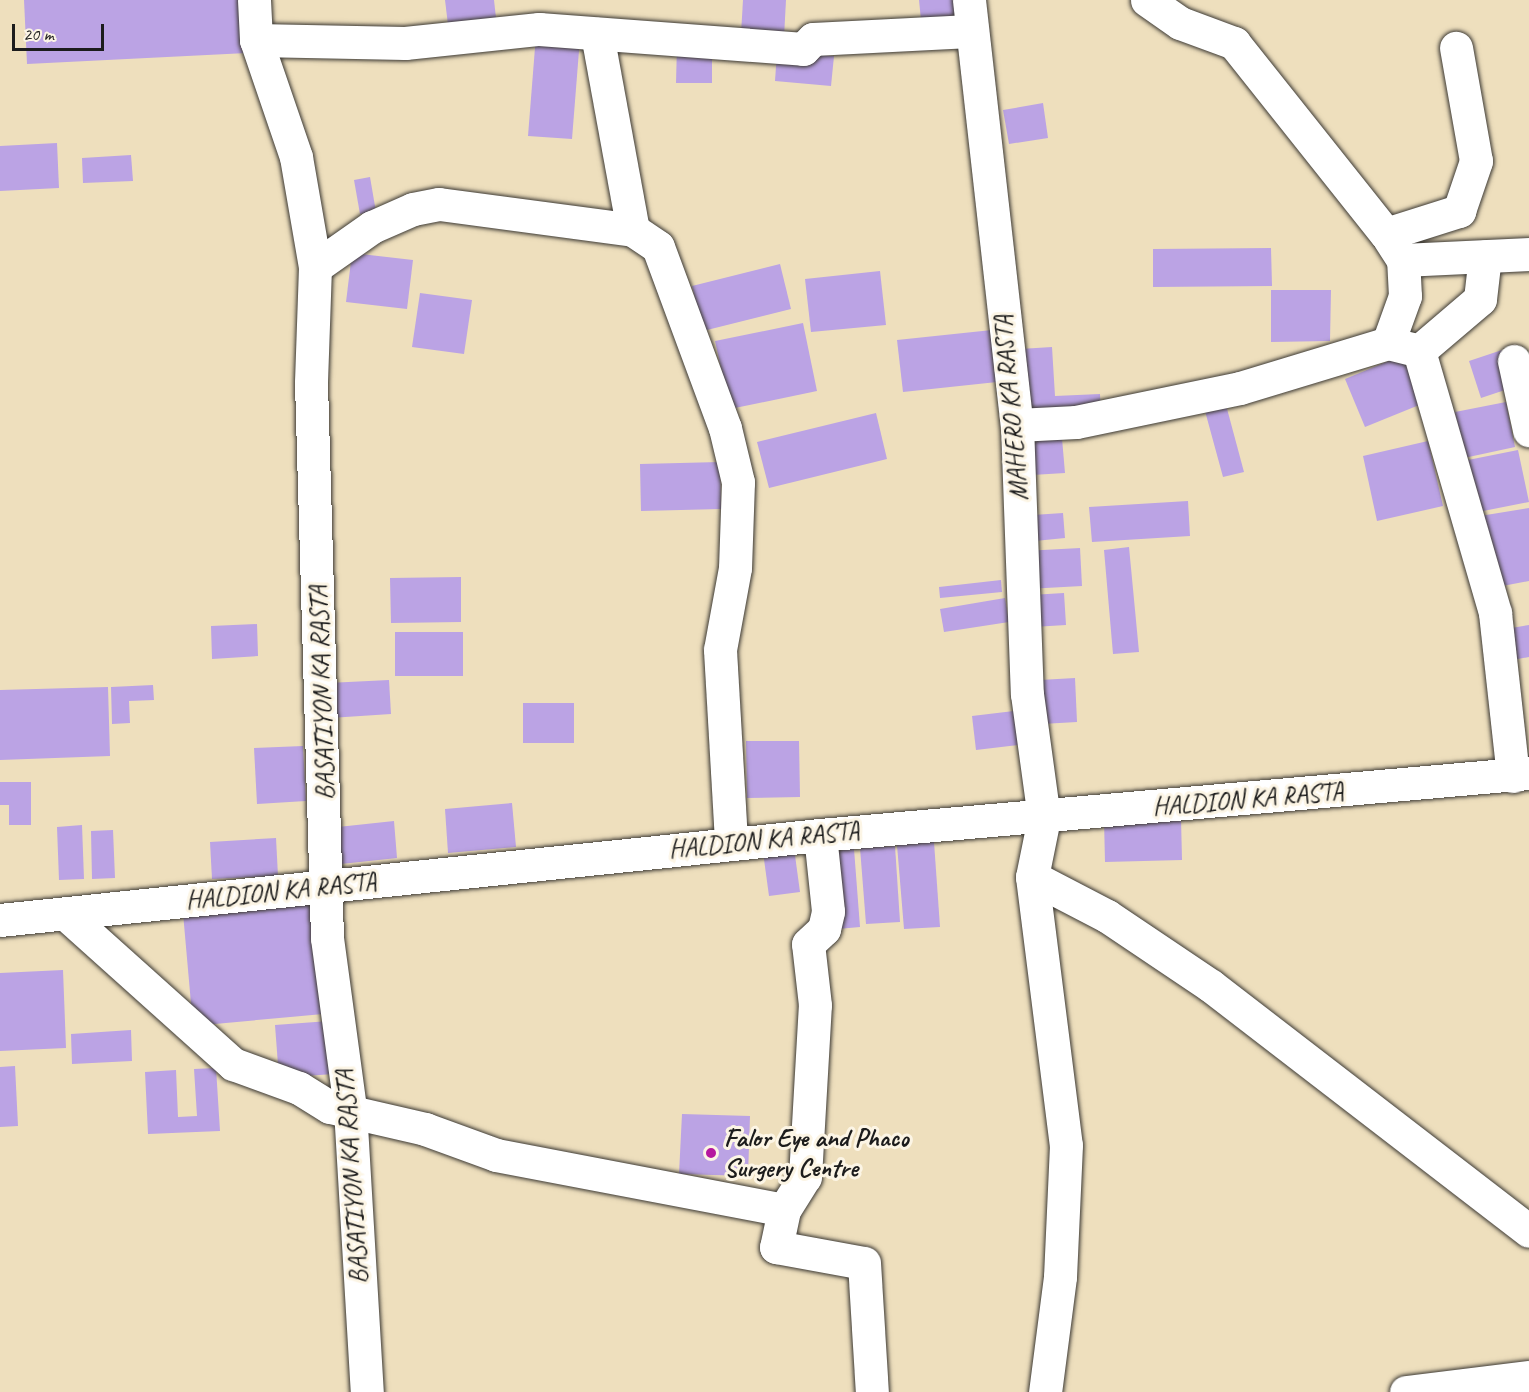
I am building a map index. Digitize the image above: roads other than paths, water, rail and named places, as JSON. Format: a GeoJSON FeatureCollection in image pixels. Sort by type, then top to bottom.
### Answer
{"type":"FeatureCollection","features":[{"type":"Feature","properties":{"kind":"street","name":"BASATIYON KA RASTA"},"geometry":{"type":"LineString","coordinates":[[254,0],[256,40],[296,157],[315,267],[311,383],[328,885],[327,938],[350,1109],[367,1392]]}},
{"type":"Feature","properties":{"kind":"street"},"geometry":{"type":"LineString","coordinates":[[1147,0],[1180,23],[1234,43],[1394,247],[1405,296],[1403,347],[1495,613],[1521,775]]}},
{"type":"Feature","properties":{"kind":"street"},"geometry":{"type":"LineString","coordinates":[[256,40],[405,43],[539,29],[804,49],[813,39],[969,15]]}},
{"type":"Feature","properties":{"kind":"street","name":"MAHERO KA RASTA"},"geometry":{"type":"LineString","coordinates":[[969,15],[1017,425],[1027,694],[1044,818],[1032,877],[1066,1145],[1060,1277],[1045,1392]]}},
{"type":"Feature","properties":{"kind":"street"},"geometry":{"type":"LineString","coordinates":[[597,34],[633,230]]}},
{"type":"Feature","properties":{"kind":"street"},"geometry":{"type":"LineString","coordinates":[[1394,247],[1460,211],[1476,161],[1456,48]]}},
{"type":"Feature","properties":{"kind":"street"},"geometry":{"type":"LineString","coordinates":[[315,267],[372,227],[413,208],[439,204],[633,230],[658,247],[737,474],[735,568],[720,650],[731,843]]}},
{"type":"Feature","properties":{"kind":"street"},"geometry":{"type":"LineString","coordinates":[[1394,247],[1485,256],[1529,254]]}},
{"type":"Feature","properties":{"kind":"street"},"geometry":{"type":"LineString","coordinates":[[1017,425],[1076,422],[1240,388],[1403,347],[1480,299],[1485,256]]}},
{"type":"Feature","properties":{"kind":"street"},"geometry":{"type":"LineString","coordinates":[[1514,361],[1529,430]]}},
{"type":"Feature","properties":{"kind":"street","name":"HALDION KA RASTA"},"geometry":{"type":"LineString","coordinates":[[0,920],[68,916],[328,885],[731,843],[1044,818],[1521,775]]}},
{"type":"Feature","properties":{"kind":"street"},"geometry":{"type":"LineString","coordinates":[[820,835],[828,911],[824,929],[808,944],[814,1005],[805,1177],[784,1210],[776,1247],[864,1263],[872,1392]]}},
{"type":"Feature","properties":{"kind":"street"},"geometry":{"type":"LineString","coordinates":[[1032,877],[1107,916],[1211,986],[1529,1231]]}},
{"type":"Feature","properties":{"kind":"street"},"geometry":{"type":"LineString","coordinates":[[68,916],[233,1064],[299,1088],[330,1107],[350,1109],[496,1155],[784,1210]]}},
{"type":"Feature","properties":{"kind":"street"},"geometry":{"type":"LineString","coordinates":[[1406,1392],[1508,1383]]}},
{"type":"Feature","properties":{"kind":"place","name":"Falor Eye and Phaco Surgery Centre"},"geometry":{"type":"Point","coordinates":[711,1153]}}]}
